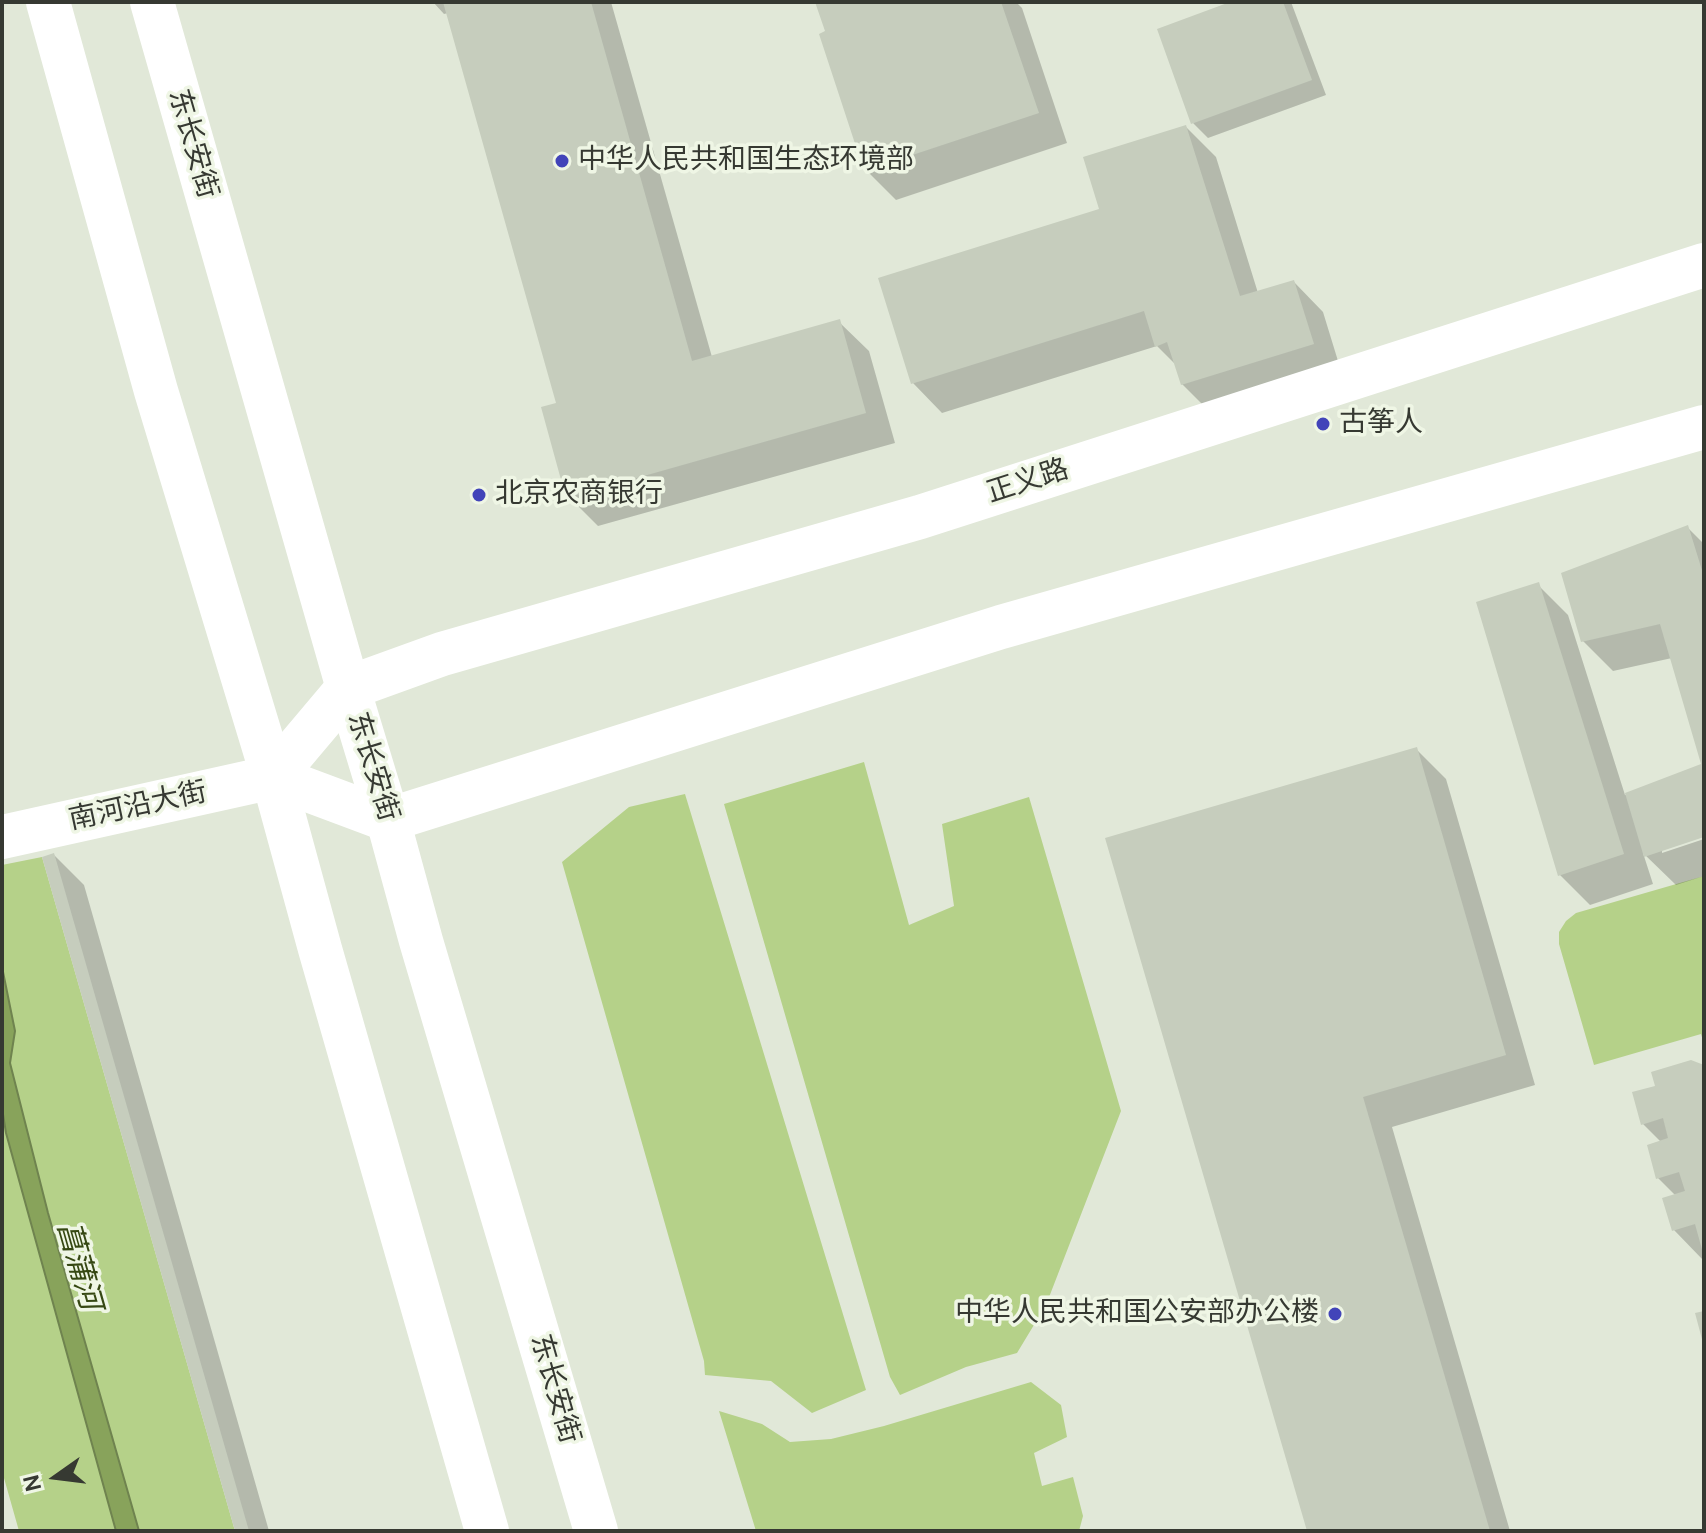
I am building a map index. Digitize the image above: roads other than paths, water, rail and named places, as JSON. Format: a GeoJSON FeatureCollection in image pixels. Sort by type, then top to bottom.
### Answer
{"type":"FeatureCollection","features":[{"type":"Feature","properties":{"kind":"main road"},"geometry":{"type":"LineString","coordinates":[[48,2],[152,377],[273,777],[487,1531]]}},
{"type":"Feature","properties":{"kind":"main road","name":"东长安街"},"geometry":{"type":"LineString","coordinates":[[152,2],[426,957],[596,1531]]}},
{"type":"Feature","properties":{"kind":"main road","name":"正义路"},"geometry":{"type":"LineString","coordinates":[[348,688],[442,654],[920,517],[1704,265]]}},
{"type":"Feature","properties":{"kind":"main road"},"geometry":{"type":"LineString","coordinates":[[273,777],[388,820],[1001,627],[1704,427]]}},
{"type":"Feature","properties":{"kind":"main road"},"geometry":{"type":"LineString","coordinates":[[273,777],[348,688]]}},
{"type":"Feature","properties":{"kind":"main road","name":"南河沿大街"},"geometry":{"type":"LineString","coordinates":[[2,837],[273,777]]}},
{"type":"Feature","properties":{"kind":"place","name":"中华人民共和国生态环境部"},"geometry":{"type":"Point","coordinates":[562,161]}},
{"type":"Feature","properties":{"kind":"place","name":"古筝人"},"geometry":{"type":"Point","coordinates":[1323,424]}},
{"type":"Feature","properties":{"kind":"place","name":"北京农商银行"},"geometry":{"type":"Point","coordinates":[479,495]}},
{"type":"Feature","properties":{"kind":"place","name":"中华人民共和国公安部办公楼"},"geometry":{"type":"Point","coordinates":[1335,1314]}},
{"type":"Feature","properties":{"kind":"water label","name":"菖蒲河"},"geometry":{"type":"Point","coordinates":[78,1266]}}]}
